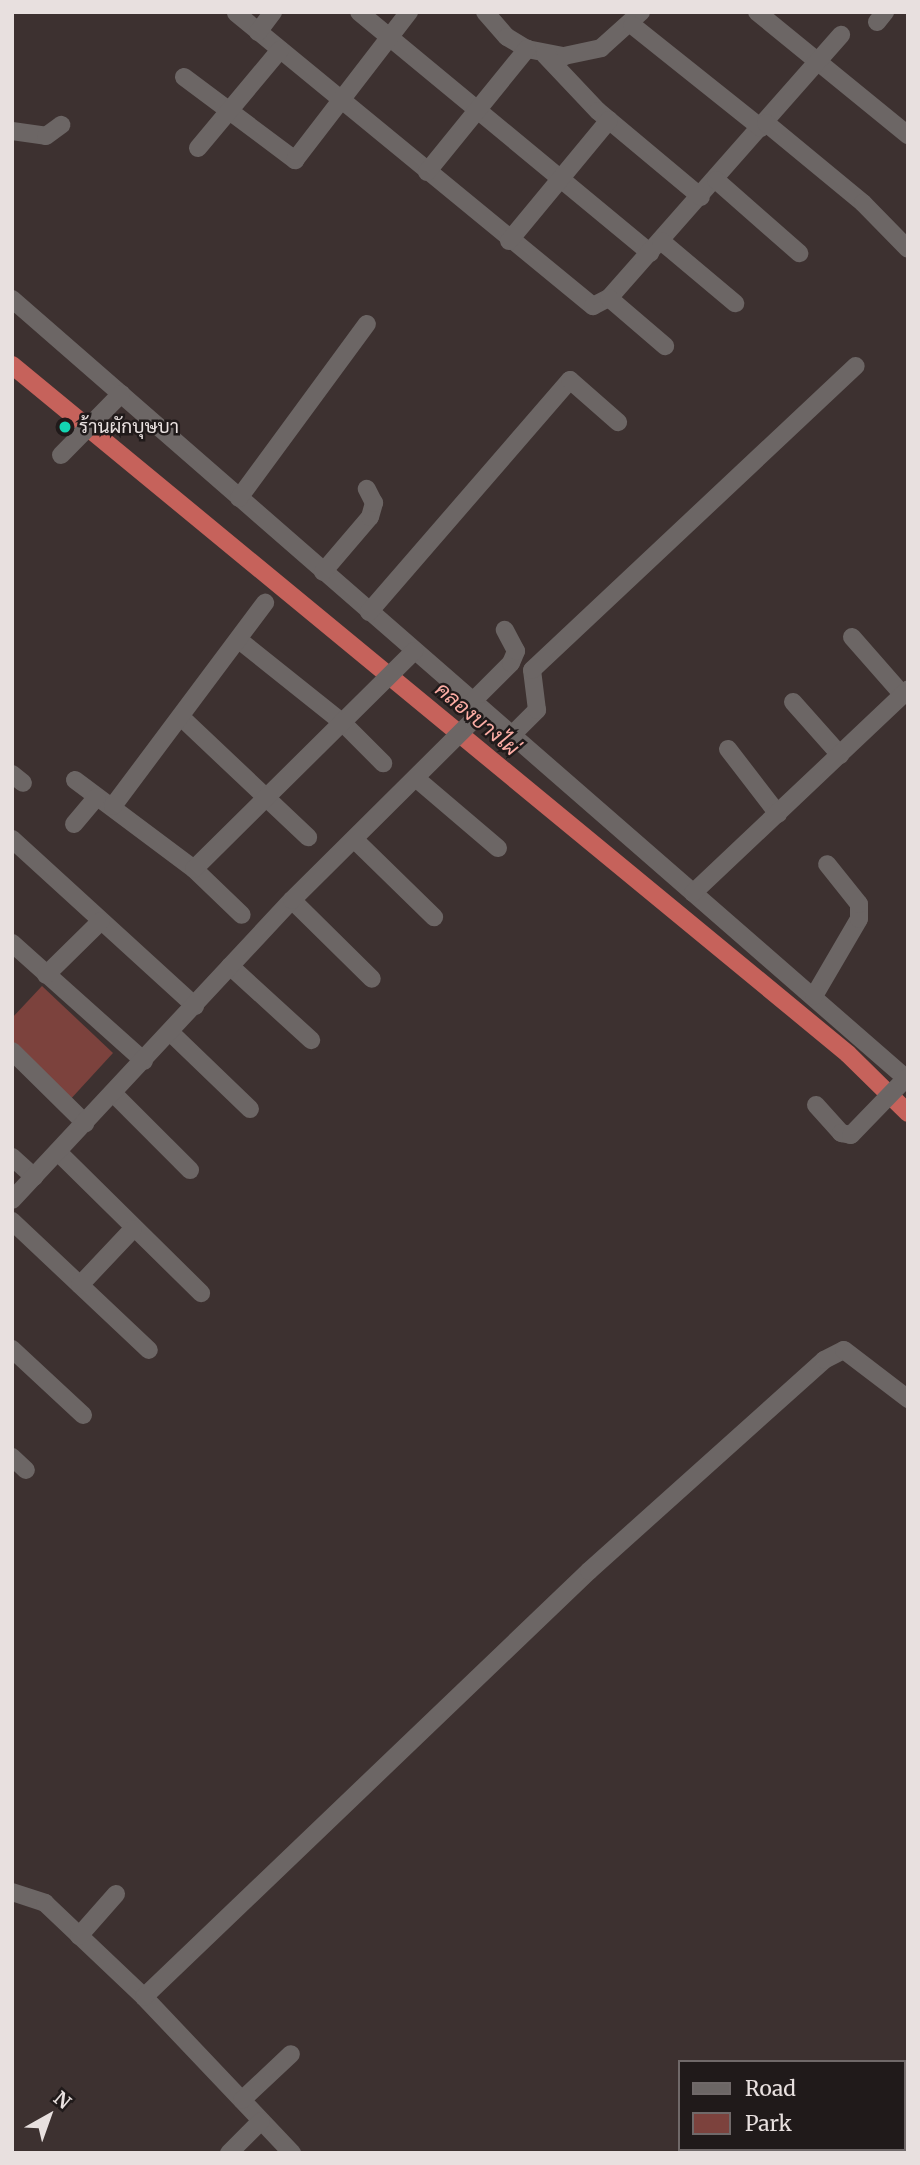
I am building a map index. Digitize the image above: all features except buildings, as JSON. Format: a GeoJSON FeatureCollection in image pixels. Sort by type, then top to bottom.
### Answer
{"type":"FeatureCollection","features":[{"type":"Feature","properties":{"kind":"street"},"geometry":{"type":"LineString","coordinates":[[258,32],[273,12]]}},
{"type":"Feature","properties":{"kind":"street"},"geometry":{"type":"LineString","coordinates":[[359,12],[561,180],[735,303]]}},
{"type":"Feature","properties":{"kind":"street"},"geometry":{"type":"LineString","coordinates":[[184,77],[295,160],[409,12]]}},
{"type":"Feature","properties":{"kind":"street"},"geometry":{"type":"LineString","coordinates":[[485,12],[507,37],[527,49],[545,55],[601,48],[636,19],[763,126],[863,203],[908,249]]}},
{"type":"Feature","properties":{"kind":"street"},"geometry":{"type":"LineString","coordinates":[[757,12],[908,135]]}},
{"type":"Feature","properties":{"kind":"street"},"geometry":{"type":"LineString","coordinates":[[236,13],[584,303],[601,305],[701,197],[841,35]]}},
{"type":"Feature","properties":{"kind":"street"},"geometry":{"type":"LineString","coordinates":[[427,172],[527,49]]}},
{"type":"Feature","properties":{"kind":"street"},"geometry":{"type":"LineString","coordinates":[[198,148],[280,51]]}},
{"type":"Feature","properties":{"kind":"street"},"geometry":{"type":"LineString","coordinates":[[545,55],[609,120],[701,197]]}},
{"type":"Feature","properties":{"kind":"street"},"geometry":{"type":"LineString","coordinates":[[509,241],[609,120]]}},
{"type":"Feature","properties":{"kind":"street"},"geometry":{"type":"LineString","coordinates":[[12,131],[46,136],[61,125]]}},
{"type":"Feature","properties":{"kind":"street"},"geometry":{"type":"LineString","coordinates":[[716,180],[799,253]]}},
{"type":"Feature","properties":{"kind":"street"},"geometry":{"type":"LineString","coordinates":[[609,298],[665,346]]}},
{"type":"Feature","properties":{"kind":"street"},"geometry":{"type":"LineString","coordinates":[[13,303],[414,651],[476,711],[511,736],[814,996],[904,1082],[850,1135],[816,1105]]}},
{"type":"Feature","properties":{"kind":"street"},"geometry":{"type":"LineString","coordinates":[[239,498],[315,402],[367,324]]}},
{"type":"Feature","properties":{"kind":"street"},"geometry":{"type":"LineString","coordinates":[[511,736],[537,710],[532,670],[856,366]]}},
{"type":"Feature","properties":{"kind":"street"},"geometry":{"type":"LineString","coordinates":[[369,612],[570,380],[618,422]]}},
{"type":"Feature","properties":{"kind":"street"},"geometry":{"type":"LineString","coordinates":[[61,455],[85,434],[121,394]]}},
{"type":"Feature","properties":{"kind":"street"},"geometry":{"type":"LineString","coordinates":[[323,572],[370,517],[374,503],[367,489]]}},
{"type":"Feature","properties":{"kind":"street"},"geometry":{"type":"LineString","coordinates":[[74,824],[105,802],[181,717],[265,603]]}},
{"type":"Feature","properties":{"kind":"street"},"geometry":{"type":"LineString","coordinates":[[12,1200],[292,900],[455,743],[511,663],[516,651],[505,630]]}},
{"type":"Feature","properties":{"kind":"street"},"geometry":{"type":"LineString","coordinates":[[693,893],[905,692],[852,638]]}},
{"type":"Feature","properties":{"kind":"street"},"geometry":{"type":"LineString","coordinates":[[239,640],[343,723],[383,763]]}},
{"type":"Feature","properties":{"kind":"street"},"geometry":{"type":"LineString","coordinates":[[194,869],[375,693],[414,651]]}},
{"type":"Feature","properties":{"kind":"street"},"geometry":{"type":"LineString","coordinates":[[793,702],[839,755]]}},
{"type":"Feature","properties":{"kind":"street"},"geometry":{"type":"LineString","coordinates":[[181,717],[269,796],[308,837]]}},
{"type":"Feature","properties":{"kind":"street"},"geometry":{"type":"LineString","coordinates":[[728,749],[778,814]]}},
{"type":"Feature","properties":{"kind":"street"},"geometry":{"type":"LineString","coordinates":[[75,780],[194,869],[242,915]]}},
{"type":"Feature","properties":{"kind":"street"},"geometry":{"type":"LineString","coordinates":[[418,780],[498,848]]}},
{"type":"Feature","properties":{"kind":"street"},"geometry":{"type":"LineString","coordinates":[[12,839],[195,1006]]}},
{"type":"Feature","properties":{"kind":"street"},"geometry":{"type":"LineString","coordinates":[[354,839],[434,917]]}},
{"type":"Feature","properties":{"kind":"street"},"geometry":{"type":"LineString","coordinates":[[814,996],[859,919],[859,904],[827,864]]}},
{"type":"Feature","properties":{"kind":"street"},"geometry":{"type":"LineString","coordinates":[[292,900],[372,979]]}},
{"type":"Feature","properties":{"kind":"street"},"geometry":{"type":"LineString","coordinates":[[46,975],[101,921]]}},
{"type":"Feature","properties":{"kind":"street"},"geometry":{"type":"LineString","coordinates":[[12,943],[144,1061]]}},
{"type":"Feature","properties":{"kind":"street"},"geometry":{"type":"LineString","coordinates":[[230,966],[311,1040]]}},
{"type":"Feature","properties":{"kind":"street"},"geometry":{"type":"LineString","coordinates":[[170,1032],[250,1109]]}},
{"type":"Feature","properties":{"kind":"street"},"geometry":{"type":"LineString","coordinates":[[12,1051],[85,1123]]}},
{"type":"Feature","properties":{"kind":"street"},"geometry":{"type":"LineString","coordinates":[[113,1093],[190,1170]]}},
{"type":"Feature","properties":{"kind":"street"},"geometry":{"type":"LineString","coordinates":[[58,1152],[133,1229],[201,1293]]}},
{"type":"Feature","properties":{"kind":"street"},"geometry":{"type":"LineString","coordinates":[[12,1157],[34,1177]]}},
{"type":"Feature","properties":{"kind":"street"},"geometry":{"type":"LineString","coordinates":[[12,1221],[149,1350]]}},
{"type":"Feature","properties":{"kind":"street"},"geometry":{"type":"LineString","coordinates":[[80,1285],[133,1229]]}},
{"type":"Feature","properties":{"kind":"street"},"geometry":{"type":"LineString","coordinates":[[144,1997],[589,1571],[824,1360],[844,1350],[908,1399]]}},
{"type":"Feature","properties":{"kind":"street"},"geometry":{"type":"LineString","coordinates":[[13,1351],[83,1415]]}},
{"type":"Feature","properties":{"kind":"street"},"geometry":{"type":"LineString","coordinates":[[12,1457],[26,1470]]}},
{"type":"Feature","properties":{"kind":"street"},"geometry":{"type":"LineString","coordinates":[[12,1892],[36,1896],[79,1936],[144,1997],[292,2153]]}},
{"type":"Feature","properties":{"kind":"street"},"geometry":{"type":"LineString","coordinates":[[79,1936],[116,1894]]}},
{"type":"Feature","properties":{"kind":"street"},"geometry":{"type":"LineString","coordinates":[[242,2100],[291,2054]]}},
{"type":"Feature","properties":{"kind":"street"},"geometry":{"type":"LineString","coordinates":[[229,2153],[261,2120]]}},
{"type":"Feature","properties":{"kind":"green space"},"geometry":{"type":"Polygon","coordinates":[[[42,986],[113,1053],[68,1102],[12,1050],[12,1018],[42,986]]]}},
{"type":"Feature","properties":{"kind":"waterway","name":"คลองบางไผ่"},"geometry":{"type":"LineString","coordinates":[[12,365],[848,1054],[908,1113]]}},
{"type":"Feature","properties":{"kind":"place","name":"ร้านผักบุษบา"},"geometry":{"type":"Point","coordinates":[65,427]}}]}
